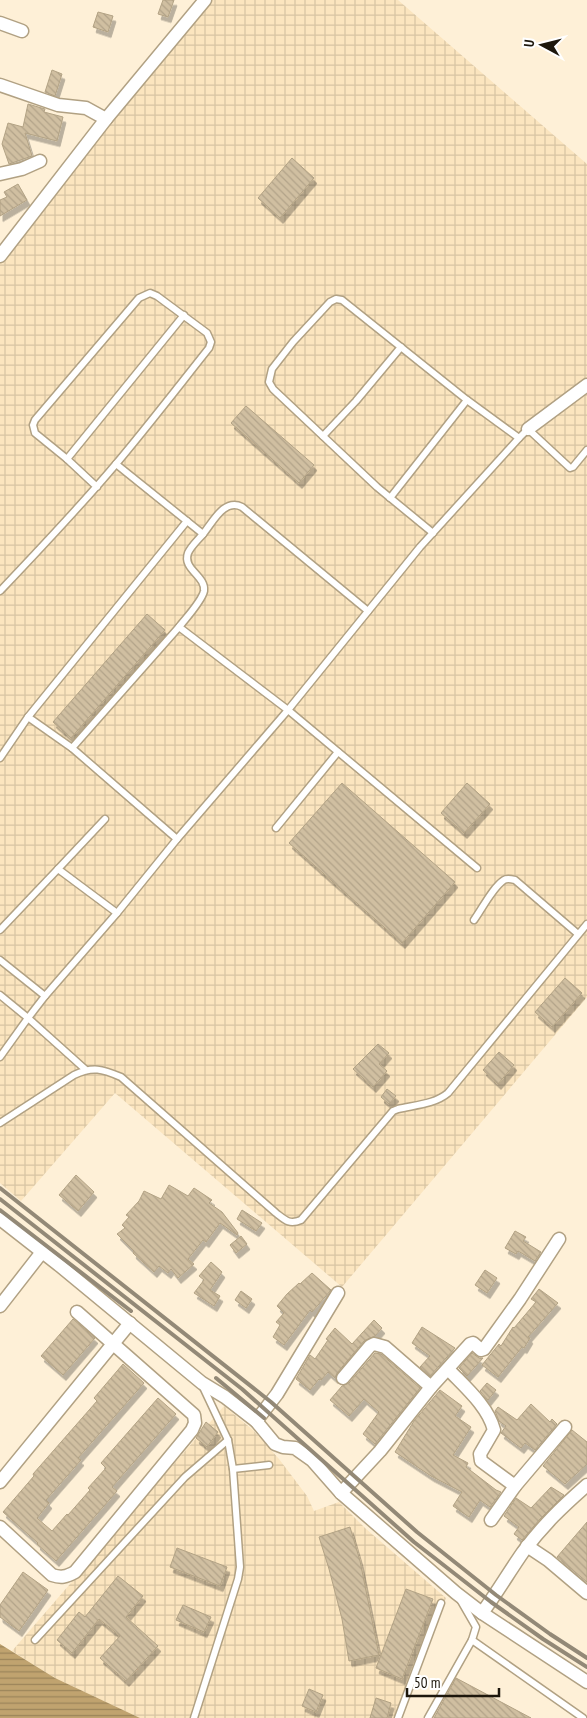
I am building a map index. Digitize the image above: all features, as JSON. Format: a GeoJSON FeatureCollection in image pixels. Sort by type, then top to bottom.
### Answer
{"type":"FeatureCollection","features":[{"type":"Feature","properties":{"kind":"street"},"geometry":{"type":"LineString","coordinates":[[0,256],[106,119],[205,0]]}},
{"type":"Feature","properties":{"kind":"street"},"geometry":{"type":"LineString","coordinates":[[0,23],[22,31]]}},
{"type":"Feature","properties":{"kind":"street"},"geometry":{"type":"LineString","coordinates":[[0,85],[58,105],[86,108],[106,119]]}},
{"type":"Feature","properties":{"kind":"street"},"geometry":{"type":"LineString","coordinates":[[0,174],[22,169],[40,161]]}},
{"type":"Feature","properties":{"kind":"street"},"geometry":{"type":"LineString","coordinates":[[524,433],[587,385]]}},
{"type":"Feature","properties":{"kind":"street"},"geometry":{"type":"LineString","coordinates":[[0,1219],[202,1383],[225,1397],[256,1422],[275,1444],[295,1448],[312,1460],[341,1493],[482,1613],[587,1682]]}},
{"type":"Feature","properties":{"kind":"street"},"geometry":{"type":"LineString","coordinates":[[341,1493],[380,1451],[431,1387],[470,1344],[473,1343],[481,1350],[484,1349],[520,1299],[559,1239]]}},
{"type":"Feature","properties":{"kind":"street"},"geometry":{"type":"LineString","coordinates":[[0,1306],[42,1252]]}},
{"type":"Feature","properties":{"kind":"street"},"geometry":{"type":"LineString","coordinates":[[256,1422],[277,1394],[338,1293]]}},
{"type":"Feature","properties":{"kind":"street"},"geometry":{"type":"LineString","coordinates":[[0,1528],[52,1574],[59,1578],[66,1577],[75,1572],[192,1430],[195,1423],[194,1415],[77,1312]]}},
{"type":"Feature","properties":{"kind":"street"},"geometry":{"type":"LineString","coordinates":[[0,1482],[130,1323]]}},
{"type":"Feature","properties":{"kind":"street"},"geometry":{"type":"LineString","coordinates":[[344,1378],[370,1346],[374,1344],[384,1348],[431,1387]]}},
{"type":"Feature","properties":{"kind":"street"},"geometry":{"type":"LineString","coordinates":[[448,1369],[480,1405],[493,1424],[494,1430],[480,1454],[481,1461],[515,1486]]}},
{"type":"Feature","properties":{"kind":"street"},"geometry":{"type":"LineString","coordinates":[[491,1520],[515,1486],[565,1427]]}},
{"type":"Feature","properties":{"kind":"street"},"geometry":{"type":"LineString","coordinates":[[482,1613],[496,1595],[527,1546],[553,1514],[587,1485]]}},
{"type":"Feature","properties":{"kind":"street"},"geometry":{"type":"LineString","coordinates":[[527,1546],[548,1560],[587,1593]]}},
{"type":"Feature","properties":{"kind":"lane"},"geometry":{"type":"LineString","coordinates":[[0,591],[97,486],[116,464],[209,348],[211,342],[207,333],[157,296],[150,294],[138,298],[35,420],[33,425],[35,433],[68,459],[97,486]]}},
{"type":"Feature","properties":{"kind":"lane"},"geometry":{"type":"LineString","coordinates":[[432,533],[390,498],[323,436],[273,389],[269,382],[272,369],[293,342],[330,302],[342,300],[349,304],[467,400],[524,433],[570,468],[587,450]]}},
{"type":"Feature","properties":{"kind":"lane"},"geometry":{"type":"LineString","coordinates":[[68,459],[184,315]]}},
{"type":"Feature","properties":{"kind":"lane"},"geometry":{"type":"LineString","coordinates":[[323,436],[401,347]]}},
{"type":"Feature","properties":{"kind":"lane"},"geometry":{"type":"LineString","coordinates":[[390,498],[467,400]]}},
{"type":"Feature","properties":{"kind":"lane"},"geometry":{"type":"LineString","coordinates":[[0,1057],[45,996],[288,710],[432,533],[524,433]]}},
{"type":"Feature","properties":{"kind":"lane"},"geometry":{"type":"LineString","coordinates":[[116,464],[202,534]]}},
{"type":"Feature","properties":{"kind":"lane"},"geometry":{"type":"LineString","coordinates":[[72,748],[179,627],[202,597],[204,584],[190,567],[187,560],[188,553],[225,507],[236,504],[242,507],[368,610]]}},
{"type":"Feature","properties":{"kind":"lane"},"geometry":{"type":"LineString","coordinates":[[0,758],[28,717],[186,521]]}},
{"type":"Feature","properties":{"kind":"lane"},"geometry":{"type":"LineString","coordinates":[[179,627],[288,710],[477,868]]}},
{"type":"Feature","properties":{"kind":"lane"},"geometry":{"type":"LineString","coordinates":[[28,717],[72,748],[177,839]]}},
{"type":"Feature","properties":{"kind":"lane"},"geometry":{"type":"LineString","coordinates":[[276,828],[338,752]]}},
{"type":"Feature","properties":{"kind":"lane"},"geometry":{"type":"LineString","coordinates":[[0,930],[105,818]]}},
{"type":"Feature","properties":{"kind":"lane"},"geometry":{"type":"LineString","coordinates":[[58,869],[117,913]]}},
{"type":"Feature","properties":{"kind":"lane"},"geometry":{"type":"LineString","coordinates":[[474,920],[498,885],[505,879],[510,878],[515,880],[578,934]]}},
{"type":"Feature","properties":{"kind":"lane"},"geometry":{"type":"LineString","coordinates":[[0,1123],[74,1075],[86,1070],[105,1071],[120,1077],[276,1213],[293,1223],[301,1220],[393,1111],[435,1101],[448,1093],[587,924]]}},
{"type":"Feature","properties":{"kind":"lane"},"geometry":{"type":"LineString","coordinates":[[0,960],[45,996]]}},
{"type":"Feature","properties":{"kind":"lane"},"geometry":{"type":"LineString","coordinates":[[0,995],[86,1070]]}},
{"type":"Feature","properties":{"kind":"lane"},"geometry":{"type":"LineString","coordinates":[[194,1718],[238,1579],[240,1567],[233,1469],[228,1440],[202,1383]]}},
{"type":"Feature","properties":{"kind":"lane"},"geometry":{"type":"LineString","coordinates":[[35,1640],[185,1477],[228,1440]]}},
{"type":"Feature","properties":{"kind":"lane"},"geometry":{"type":"LineString","coordinates":[[233,1469],[268,1465]]}},
{"type":"Feature","properties":{"kind":"lane"},"geometry":{"type":"LineString","coordinates":[[428,1718],[472,1640],[476,1627],[456,1592]]}},
{"type":"Feature","properties":{"kind":"lane"},"geometry":{"type":"LineString","coordinates":[[398,1718],[441,1603]]}},
{"type":"Feature","properties":{"kind":"lane"},"geometry":{"type":"LineString","coordinates":[[472,1640],[583,1718]]}},
{"type":"Feature","properties":{"kind":"shaded area"},"geometry":{"type":"Polygon","coordinates":[[[205,0],[398,0],[587,164],[587,997],[342,1287],[115,1093],[21,1201],[0,1183],[0,254],[205,0]]]}},
{"type":"Feature","properties":{"kind":"shaded area"},"geometry":{"type":"Polygon","coordinates":[[[224,1406],[253,1430],[279,1459],[307,1496],[314,1511],[339,1502],[365,1528],[446,1598],[400,1718],[140,1718],[55,1678],[12,1651],[224,1406]]]}},
{"type":"Feature","properties":{"kind":"shaded area"},"geometry":{"type":"Polygon","coordinates":[[[0,1644],[55,1678],[140,1718],[0,1718],[0,1644]]]}},
{"type":"Feature","properties":{"kind":"building"},"geometry":{"type":"Polygon","coordinates":[[[163,0],[174,0],[168,17],[158,14],[163,0]]]}},
{"type":"Feature","properties":{"kind":"building"},"geometry":{"type":"Polygon","coordinates":[[[98,12],[113,16],[108,32],[93,27],[98,12]]]}},
{"type":"Feature","properties":{"kind":"building"},"geometry":{"type":"Polygon","coordinates":[[[52,70],[62,74],[55,96],[45,92],[52,70]]]}},
{"type":"Feature","properties":{"kind":"building"},"geometry":{"type":"Polygon","coordinates":[[[28,104],[45,109],[44,112],[63,117],[57,141],[25,133],[32,156],[9,164],[2,144],[8,123],[23,127],[28,104]]]}},
{"type":"Feature","properties":{"kind":"building"},"geometry":{"type":"Polygon","coordinates":[[[292,158],[314,178],[280,218],[258,198],[292,158]]]}},
{"type":"Feature","properties":{"kind":"building"},"geometry":{"type":"Polygon","coordinates":[[[18,184],[27,200],[0,216],[0,200],[7,197],[4,192],[18,184]]]}},
{"type":"Feature","properties":{"kind":"building"},"geometry":{"type":"Polygon","coordinates":[[[246,406],[314,465],[299,483],[231,423],[246,406]]]}},
{"type":"Feature","properties":{"kind":"building"},"geometry":{"type":"Polygon","coordinates":[[[147,614],[165,630],[71,738],[53,722],[147,614]]]}},
{"type":"Feature","properties":{"kind":"building"},"geometry":{"type":"Polygon","coordinates":[[[342,783],[455,882],[402,943],[289,843],[342,783]]]}},
{"type":"Feature","properties":{"kind":"building"},"geometry":{"type":"Polygon","coordinates":[[[467,783],[490,804],[464,833],[441,813],[467,783]]]}},
{"type":"Feature","properties":{"kind":"building"},"geometry":{"type":"Polygon","coordinates":[[[565,978],[582,993],[552,1027],[535,1012],[565,978]]]}},
{"type":"Feature","properties":{"kind":"building"},"geometry":{"type":"Polygon","coordinates":[[[378,1044],[389,1053],[379,1064],[387,1071],[373,1087],[353,1069],[378,1044]]]}},
{"type":"Feature","properties":{"kind":"building"},"geometry":{"type":"Polygon","coordinates":[[[499,1052],[514,1065],[498,1084],[483,1070],[499,1052]]]}},
{"type":"Feature","properties":{"kind":"building"},"geometry":{"type":"Polygon","coordinates":[[[387,1089],[396,1096],[389,1104],[381,1097],[387,1089]]]}},
{"type":"Feature","properties":{"kind":"building"},"geometry":{"type":"Polygon","coordinates":[[[76,1175],[94,1192],[78,1211],[59,1195],[76,1175]]]}},
{"type":"Feature","properties":{"kind":"building"},"geometry":{"type":"Polygon","coordinates":[[[169,1185],[188,1196],[194,1188],[212,1200],[209,1203],[222,1212],[238,1233],[237,1235],[220,1223],[206,1242],[203,1240],[188,1259],[194,1264],[178,1278],[171,1269],[168,1273],[159,1266],[154,1272],[133,1253],[134,1251],[117,1234],[125,1228],[122,1225],[129,1217],[126,1215],[139,1201],[144,1191],[161,1199],[169,1185]]]}},
{"type":"Feature","properties":{"kind":"building"},"geometry":{"type":"Polygon","coordinates":[[[242,1210],[262,1223],[256,1231],[237,1219],[242,1210]]]}},
{"type":"Feature","properties":{"kind":"building"},"geometry":{"type":"Polygon","coordinates":[[[515,1231],[526,1237],[523,1241],[541,1252],[535,1261],[518,1251],[516,1254],[505,1248],[515,1231]]]}},
{"type":"Feature","properties":{"kind":"building"},"geometry":{"type":"Polygon","coordinates":[[[241,1236],[247,1244],[236,1253],[230,1245],[241,1236]]]}},
{"type":"Feature","properties":{"kind":"building"},"geometry":{"type":"Polygon","coordinates":[[[211,1262],[222,1272],[210,1290],[220,1296],[214,1306],[194,1293],[204,1280],[199,1276],[211,1262]]]}},
{"type":"Feature","properties":{"kind":"building"},"geometry":{"type":"Polygon","coordinates":[[[485,1270],[497,1278],[487,1293],[475,1285],[485,1270]]]}},
{"type":"Feature","properties":{"kind":"building"},"geometry":{"type":"Polygon","coordinates":[[[312,1273],[331,1290],[312,1312],[310,1310],[284,1345],[273,1337],[280,1325],[276,1322],[284,1313],[277,1306],[287,1294],[312,1273]]]}},
{"type":"Feature","properties":{"kind":"building"},"geometry":{"type":"Polygon","coordinates":[[[539,1289],[558,1303],[528,1337],[530,1338],[524,1348],[522,1347],[498,1377],[482,1365],[499,1344],[501,1346],[513,1327],[536,1302],[531,1299],[539,1289]]]}},
{"type":"Feature","properties":{"kind":"building"},"geometry":{"type":"Polygon","coordinates":[[[241,1291],[252,1299],[246,1308],[235,1300],[241,1291]]]}},
{"type":"Feature","properties":{"kind":"building"},"geometry":{"type":"Polygon","coordinates":[[[73,1319],[95,1338],[63,1375],[41,1356],[73,1319]]]}},
{"type":"Feature","properties":{"kind":"building"},"geometry":{"type":"Polygon","coordinates":[[[374,1320],[382,1328],[375,1336],[364,1341],[337,1373],[335,1378],[328,1372],[310,1390],[296,1379],[310,1355],[315,1359],[328,1340],[326,1339],[335,1328],[352,1344],[374,1320]]]}},
{"type":"Feature","properties":{"kind":"building"},"geometry":{"type":"Polygon","coordinates":[[[422,1327],[455,1348],[430,1376],[420,1367],[430,1356],[412,1343],[422,1327]]]}},
{"type":"Feature","properties":{"kind":"building"},"geometry":{"type":"Polygon","coordinates":[[[375,1353],[381,1354],[420,1388],[375,1444],[363,1434],[379,1412],[364,1399],[349,1416],[330,1400],[342,1386],[349,1383],[375,1353]]]}},
{"type":"Feature","properties":{"kind":"building"},"geometry":{"type":"Polygon","coordinates":[[[472,1353],[479,1358],[483,1358],[467,1376],[459,1368],[472,1353]]]}},
{"type":"Feature","properties":{"kind":"building"},"geometry":{"type":"Polygon","coordinates":[[[123,1364],[144,1383],[78,1458],[81,1460],[46,1500],[49,1503],[37,1518],[52,1531],[90,1490],[88,1488],[106,1468],[101,1463],[158,1398],[176,1414],[112,1487],[117,1491],[56,1561],[3,1512],[34,1476],[33,1474],[97,1401],[94,1398],[123,1364]]]}},
{"type":"Feature","properties":{"kind":"building"},"geometry":{"type":"Polygon","coordinates":[[[487,1383],[496,1390],[488,1400],[480,1391],[487,1383]]]}},
{"type":"Feature","properties":{"kind":"building"},"geometry":{"type":"Polygon","coordinates":[[[440,1390],[462,1406],[455,1416],[471,1427],[453,1455],[468,1463],[466,1467],[501,1492],[490,1507],[480,1500],[469,1517],[453,1506],[462,1492],[431,1476],[395,1452],[414,1421],[440,1390]]]}},
{"type":"Feature","properties":{"kind":"building"},"geometry":{"type":"Polygon","coordinates":[[[531,1404],[550,1422],[552,1419],[557,1424],[535,1450],[525,1443],[521,1448],[501,1433],[506,1426],[499,1421],[495,1411],[498,1407],[517,1420],[531,1404]]]}},
{"type":"Feature","properties":{"kind":"building"},"geometry":{"type":"Polygon","coordinates":[[[206,1422],[218,1432],[207,1447],[196,1438],[206,1422]]]}},
{"type":"Feature","properties":{"kind":"building"},"geometry":{"type":"Polygon","coordinates":[[[572,1430],[587,1442],[587,1464],[565,1484],[543,1466],[572,1430]]]}},
{"type":"Feature","properties":{"kind":"building"},"geometry":{"type":"Polygon","coordinates":[[[551,1487],[564,1495],[522,1540],[514,1534],[519,1527],[504,1516],[516,1498],[531,1508],[551,1487]]]}},
{"type":"Feature","properties":{"kind":"building"},"geometry":{"type":"Polygon","coordinates":[[[587,1522],[587,1582],[557,1557],[587,1522]]]}},
{"type":"Feature","properties":{"kind":"building"},"geometry":{"type":"Polygon","coordinates":[[[350,1527],[360,1561],[379,1655],[349,1661],[342,1619],[319,1537],[350,1527]]]}},
{"type":"Feature","properties":{"kind":"building"},"geometry":{"type":"Polygon","coordinates":[[[177,1548],[227,1567],[220,1586],[170,1567],[177,1548]]]}},
{"type":"Feature","properties":{"kind":"building"},"geometry":{"type":"Polygon","coordinates":[[[23,1572],[48,1590],[19,1631],[0,1617],[0,1605],[23,1572]]]}},
{"type":"Feature","properties":{"kind":"building"},"geometry":{"type":"Polygon","coordinates":[[[118,1576],[143,1596],[126,1617],[158,1646],[126,1681],[100,1658],[120,1636],[99,1619],[72,1653],[57,1640],[79,1612],[85,1617],[118,1576]]]}},
{"type":"Feature","properties":{"kind":"building"},"geometry":{"type":"Polygon","coordinates":[[[406,1589],[433,1599],[402,1679],[376,1668],[406,1589]]]}},
{"type":"Feature","properties":{"kind":"building"},"geometry":{"type":"Polygon","coordinates":[[[183,1605],[211,1617],[204,1632],[176,1620],[183,1605]]]}},
{"type":"Feature","properties":{"kind":"building"},"geometry":{"type":"Polygon","coordinates":[[[456,1678],[531,1718],[434,1718],[456,1678]]]}},
{"type":"Feature","properties":{"kind":"building"},"geometry":{"type":"Polygon","coordinates":[[[309,1689],[323,1695],[316,1712],[302,1706],[309,1689]]]}},
{"type":"Feature","properties":{"kind":"building"},"geometry":{"type":"Polygon","coordinates":[[[376,1698],[391,1703],[387,1718],[370,1718],[376,1698]]]}},
{"type":"Feature","properties":{"kind":"railway"},"geometry":{"type":"LineString","coordinates":[[0,1188],[271,1402],[417,1532],[496,1595],[587,1658]]}},
{"type":"Feature","properties":{"kind":"railway"},"geometry":{"type":"LineString","coordinates":[[0,1199],[242,1389],[414,1542],[491,1602],[587,1667]]}},
{"type":"Feature","properties":{"kind":"railway"},"geometry":{"type":"LineString","coordinates":[[0,1210],[131,1311]]}},
{"type":"Feature","properties":{"kind":"railway"},"geometry":{"type":"LineString","coordinates":[[216,1378],[264,1418]]}}]}
